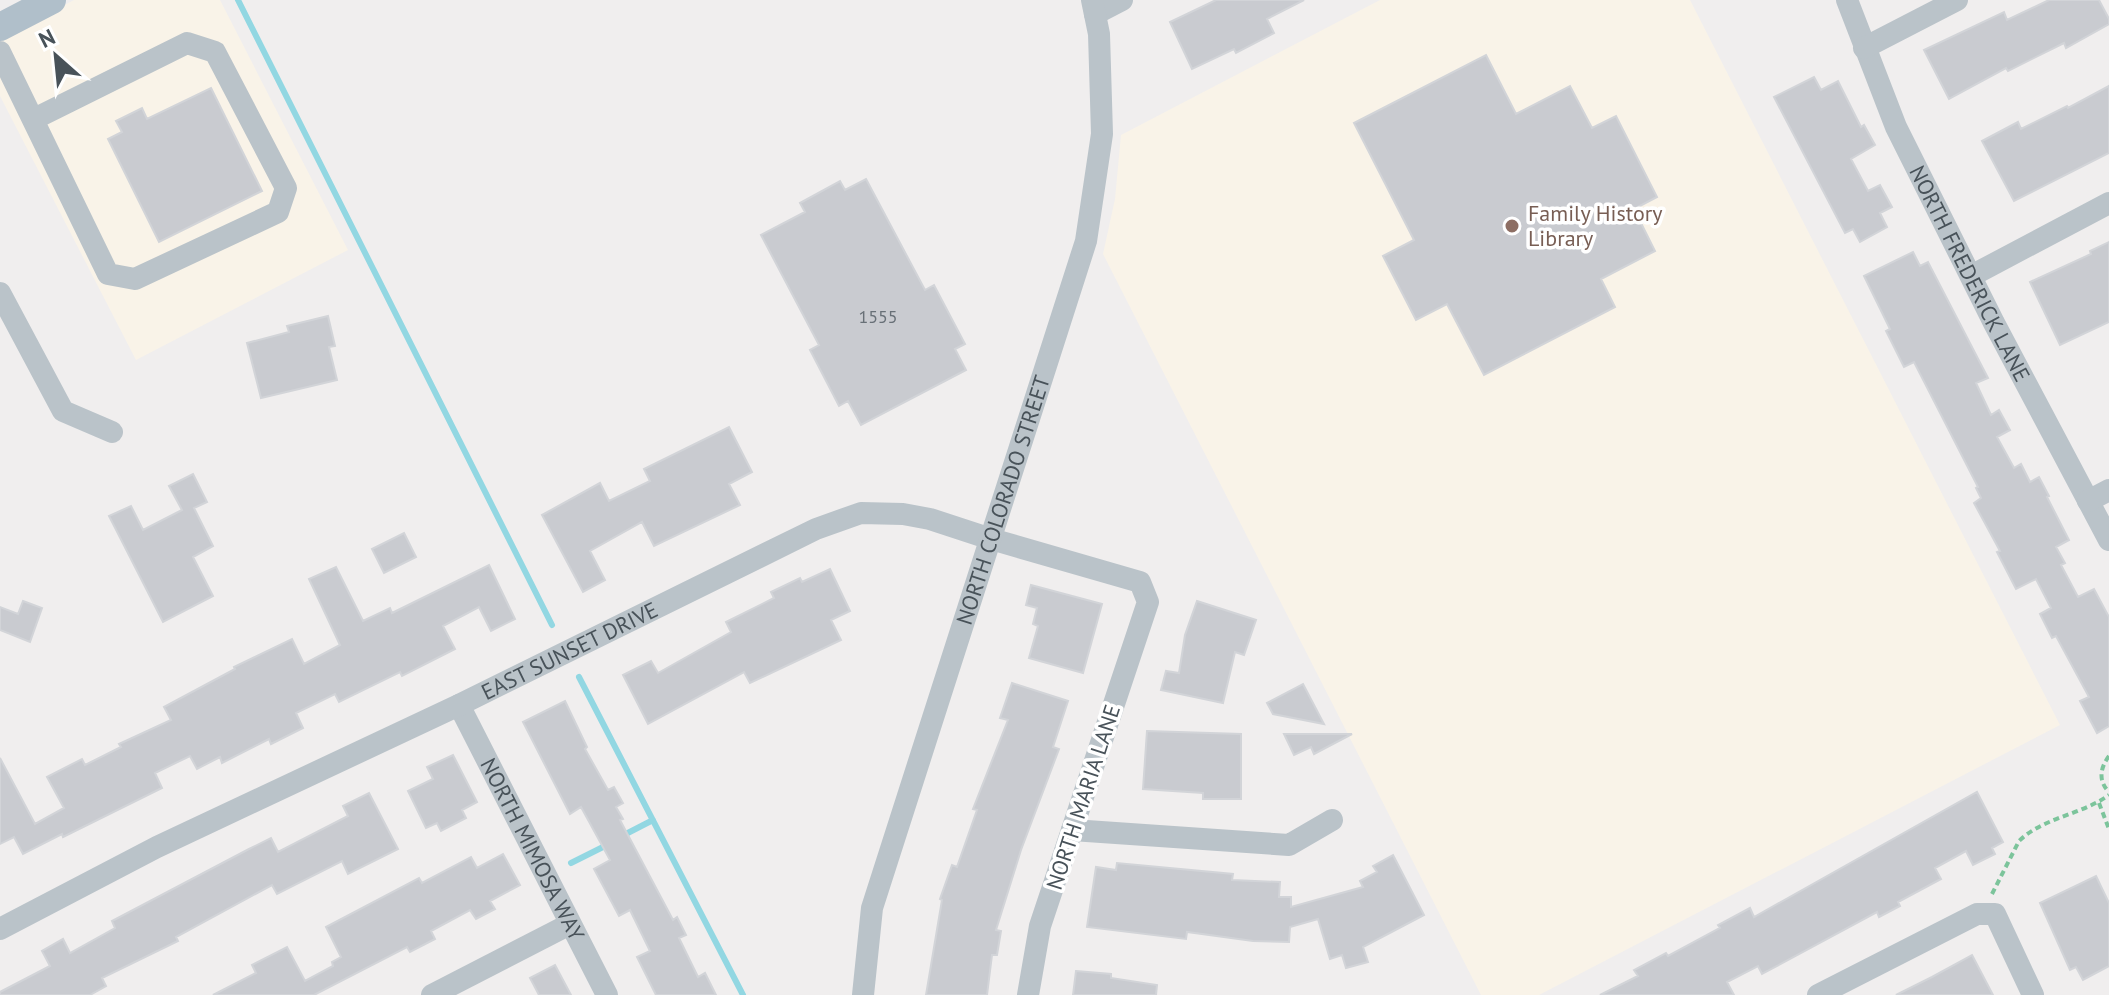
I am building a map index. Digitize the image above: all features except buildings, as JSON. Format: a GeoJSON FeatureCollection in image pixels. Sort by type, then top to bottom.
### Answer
{"type":"FeatureCollection","features":[{"type":"Feature","properties":{"kind":"main road"},"geometry":{"type":"LineString","coordinates":[[0,27],[52,0]]}},
{"type":"Feature","properties":{"kind":"street"},"geometry":{"type":"LineString","coordinates":[[1093,7],[1122,0]]}},
{"type":"Feature","properties":{"kind":"street","name":"NORTH FREDERICK LANE"},"geometry":{"type":"LineString","coordinates":[[1847,0],[1896,127],[2109,540]]}},
{"type":"Feature","properties":{"kind":"street"},"geometry":{"type":"LineString","coordinates":[[1864,48],[1957,0]]}},
{"type":"Feature","properties":{"kind":"street","name":"NORTH COLORADO STREET"},"geometry":{"type":"LineString","coordinates":[[863,995],[872,908],[1086,241],[1102,134],[1099,34],[1093,7]]}},
{"type":"Feature","properties":{"kind":"street"},"geometry":{"type":"LineString","coordinates":[[0,52],[108,274],[135,279],[278,212],[286,188],[215,52],[187,43],[34,119]]}},
{"type":"Feature","properties":{"kind":"street"},"geometry":{"type":"LineString","coordinates":[[1971,276],[2109,203]]}},
{"type":"Feature","properties":{"kind":"street"},"geometry":{"type":"LineString","coordinates":[[0,293],[63,411],[112,432]]}},
{"type":"Feature","properties":{"kind":"street"},"geometry":{"type":"LineString","coordinates":[[2088,501],[2109,490]]}},
{"type":"Feature","properties":{"kind":"street","name":"EAST SUNSET DRIVE"},"geometry":{"type":"LineString","coordinates":[[0,929],[157,847],[459,705],[837,520],[861,513],[903,514],[930,519],[1140,582],[1148,602]]}},
{"type":"Feature","properties":{"kind":"street","name":"NORTH MARIA LANE"},"geometry":{"type":"LineString","coordinates":[[1028,995],[1040,926],[1148,602]]}},
{"type":"Feature","properties":{"kind":"street","name":"NORTH MIMOSA WAY"},"geometry":{"type":"LineString","coordinates":[[459,705],[607,995]]}},
{"type":"Feature","properties":{"kind":"street"},"geometry":{"type":"LineString","coordinates":[[1072,830],[1289,845],[1332,820]]}},
{"type":"Feature","properties":{"kind":"street"},"geometry":{"type":"LineString","coordinates":[[1818,995],[1977,914],[1995,914],[2033,995]]}},
{"type":"Feature","properties":{"kind":"street"},"geometry":{"type":"LineString","coordinates":[[432,995],[570,924]]}},
{"type":"Feature","properties":{"kind":"path"},"geometry":{"type":"LineString","coordinates":[[1995,890],[2019,841],[2026,835],[2054,819],[2099,803],[2109,794],[2101,772],[2109,756]]}},
{"type":"Feature","properties":{"kind":"path"},"geometry":{"type":"LineString","coordinates":[[2099,803],[2109,829]]}},
{"type":"Feature","properties":{"kind":"shaded area"},"geometry":{"type":"Polygon","coordinates":[[[74,0],[220,0],[348,250],[136,360],[0,96],[0,39],[74,0]]]}},
{"type":"Feature","properties":{"kind":"shaded area"},"geometry":{"type":"Polygon","coordinates":[[[1380,0],[1690,0],[2060,725],[1539,995],[1481,995],[1103,254],[1115,199],[1121,135],[1380,0]]]}},
{"type":"Feature","properties":{"kind":"waterway"},"geometry":{"type":"LineString","coordinates":[[238,0],[552,625]]}},
{"type":"Feature","properties":{"kind":"waterway"},"geometry":{"type":"LineString","coordinates":[[579,677],[743,995]]}},
{"type":"Feature","properties":{"kind":"waterway"},"geometry":{"type":"LineString","coordinates":[[620,837],[653,820]]}},
{"type":"Feature","properties":{"kind":"waterway"},"geometry":{"type":"LineString","coordinates":[[571,863],[607,845]]}},
{"type":"Feature","properties":{"kind":"place","name":"Family History Library"},"geometry":{"type":"Point","coordinates":[1512,226]}}]}
